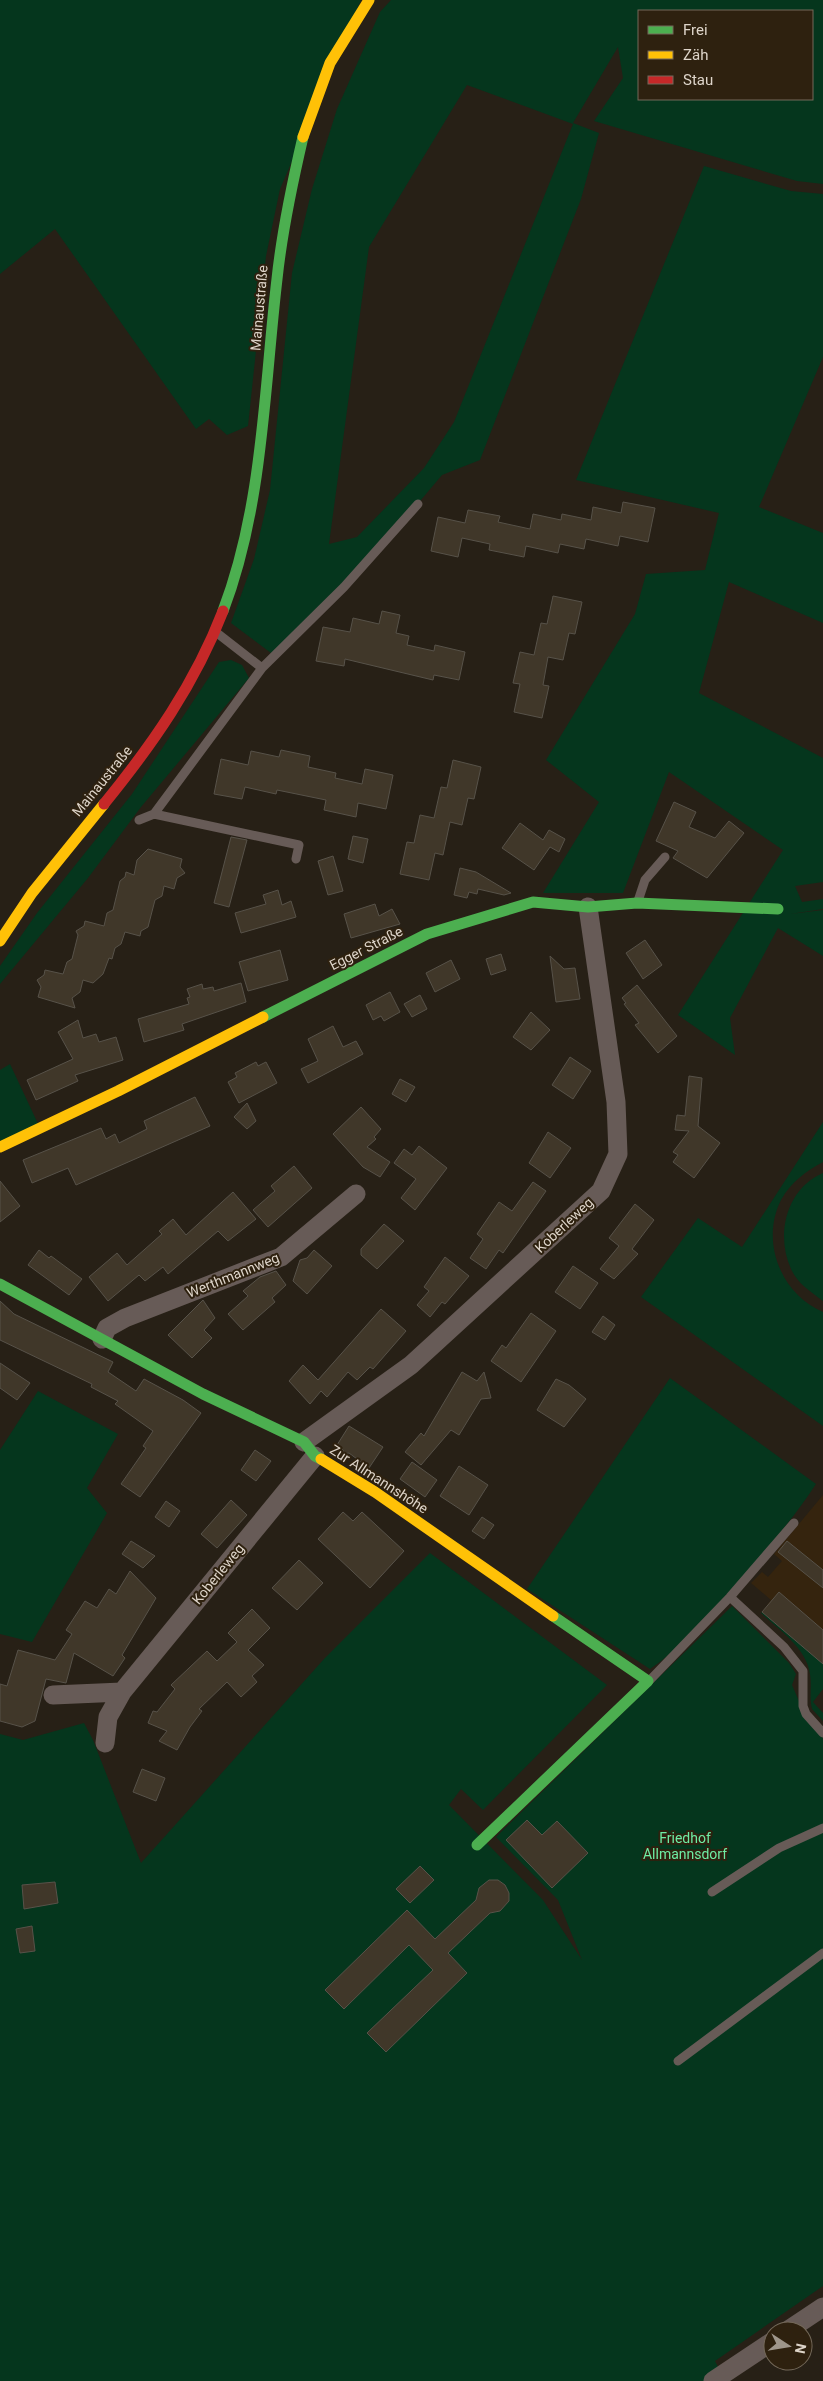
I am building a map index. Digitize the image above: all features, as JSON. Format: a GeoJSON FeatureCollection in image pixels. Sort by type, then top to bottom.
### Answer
{"type":"FeatureCollection","features":[{"type":"Feature","properties":{"kind":"street","name":"Mainaustraße"},"geometry":{"type":"LineString","coordinates":[[1,936],[63,853],[141,757],[173,710],[199,663],[235,576],[252,498],[269,373],[279,252],[290,186],[309,118],[330,66],[357,16],[369,0]]}},
{"type":"Feature","properties":{"kind":"street","name":"Egger Straße"},"geometry":{"type":"LineString","coordinates":[[0,1147],[118,1091],[427,934],[533,902],[588,907],[637,903],[778,909]]}},
{"type":"Feature","properties":{"kind":"street","name":"Koberleweg"},"geometry":{"type":"LineString","coordinates":[[105,1743],[108,1717],[122,1692],[309,1449],[411,1365],[601,1191],[618,1154],[616,1102],[588,907]]}},
{"type":"Feature","properties":{"kind":"street","name":"Werthmannweg"},"geometry":{"type":"LineString","coordinates":[[102,1339],[107,1328],[125,1318],[281,1257],[356,1194]]}},
{"type":"Feature","properties":{"kind":"street","name":"Zur Allmannshöhe"},"geometry":{"type":"LineString","coordinates":[[0,1284],[309,1449],[375,1492],[648,1682]]}},
{"type":"Feature","properties":{"kind":"street"},"geometry":{"type":"LineString","coordinates":[[477,1845],[617,1706],[648,1682]]}},
{"type":"Feature","properties":{"kind":"street"},"geometry":{"type":"LineString","coordinates":[[53,1695],[122,1692]]}},
{"type":"Feature","properties":{"kind":"street"},"geometry":{"type":"LineString","coordinates":[[802,2321],[823,2307]]}},
{"type":"Feature","properties":{"kind":"street"},"geometry":{"type":"LineString","coordinates":[[713,2381],[763,2348]]}},
{"type":"Feature","properties":{"kind":"lane"},"geometry":{"type":"LineString","coordinates":[[139,820],[154,814],[262,668],[344,587],[418,504]]}},
{"type":"Feature","properties":{"kind":"lane"},"geometry":{"type":"LineString","coordinates":[[213,630],[262,668]]}},
{"type":"Feature","properties":{"kind":"lane"},"geometry":{"type":"LineString","coordinates":[[154,814],[299,845],[296,859]]}},
{"type":"Feature","properties":{"kind":"lane"},"geometry":{"type":"LineString","coordinates":[[637,903],[645,880],[665,857]]}},
{"type":"Feature","properties":{"kind":"lane"},"geometry":{"type":"LineString","coordinates":[[648,1682],[667,1665],[730,1597],[794,1523]]}},
{"type":"Feature","properties":{"kind":"lane"},"geometry":{"type":"LineString","coordinates":[[730,1597],[784,1647],[803,1671],[802,1706],[806,1714],[823,1732]]}},
{"type":"Feature","properties":{"kind":"lane"},"geometry":{"type":"LineString","coordinates":[[712,1892],[779,1848],[823,1828]]}},
{"type":"Feature","properties":{"kind":"lane"},"geometry":{"type":"LineString","coordinates":[[678,2061],[823,1953]]}},
{"type":"Feature","properties":{"kind":"shaded area"},"geometry":{"type":"Polygon","coordinates":[[[823,1495],[823,1663],[762,1612],[771,1600],[751,1583],[762,1572],[768,1577],[782,1561],[774,1554],[823,1495]]]}},
{"type":"Feature","properties":{"kind":"green space"},"geometry":{"type":"Polygon","coordinates":[[[0,0],[361,0],[280,189],[266,256],[248,426],[227,435],[209,419],[196,429],[55,229],[0,274],[0,0]]]}},
{"type":"Feature","properties":{"kind":"green space"},"geometry":{"type":"Polygon","coordinates":[[[391,0],[823,0],[823,184],[797,181],[594,121],[623,78],[618,47],[573,123],[599,133],[581,199],[480,460],[442,475],[378,551],[275,656],[231,623],[254,559],[270,490],[292,273],[312,189],[337,109],[380,12],[391,0]],[[467,85],[369,247],[329,544],[357,537],[424,468],[454,422],[573,124],[467,85]]]}},
{"type":"Feature","properties":{"kind":"green space"},"geometry":{"type":"Polygon","coordinates":[[[704,166],[791,191],[823,194],[823,357],[759,507],[823,533],[823,623],[729,582],[699,693],[823,758],[823,882],[795,886],[802,902],[823,899],[823,909],[790,914],[823,910],[823,956],[778,928],[730,1018],[735,1055],[678,1015],[783,850],[669,772],[623,893],[543,893],[599,802],[546,760],[635,614],[646,574],[705,570],[719,513],[576,480],[704,166]]]}},
{"type":"Feature","properties":{"kind":"green space"},"geometry":{"type":"Polygon","coordinates":[[[231,660],[242,665],[249,678],[141,807],[88,878],[0,984],[0,966],[37,913],[132,794],[219,662],[231,660]]]}},
{"type":"Feature","properties":{"kind":"green space"},"geometry":{"type":"Polygon","coordinates":[[[10,1064],[40,1128],[0,1147],[0,1070],[10,1064]]]}},
{"type":"Feature","properties":{"kind":"green space"},"geometry":{"type":"Polygon","coordinates":[[[823,1122],[823,1162],[799,1178],[789,1188],[781,1200],[775,1216],[773,1233],[778,1265],[786,1280],[808,1304],[823,1312],[823,1426],[641,1297],[698,1218],[742,1247],[823,1122]]]}},
{"type":"Feature","properties":{"kind":"green space"},"geometry":{"type":"Polygon","coordinates":[[[823,1173],[823,1301],[797,1279],[786,1255],[784,1241],[785,1227],[793,1201],[801,1189],[823,1173]]]}},
{"type":"Feature","properties":{"kind":"green space"},"geometry":{"type":"Polygon","coordinates":[[[670,1378],[816,1484],[782,1531],[695,1630],[678,1647],[650,1669],[527,1589],[670,1378]]]}},
{"type":"Feature","properties":{"kind":"green space"},"geometry":{"type":"Polygon","coordinates":[[[38,1391],[118,1434],[87,1488],[107,1513],[32,1642],[0,1634],[0,1450],[38,1391]]]}},
{"type":"Feature","properties":{"kind":"green space","name":"Friedhof Allmannsdorf"},"geometry":{"type":"Polygon","coordinates":[[[430,1553],[607,1685],[483,1810],[461,1789],[449,1805],[543,1900],[582,1960],[558,1900],[496,1837],[732,1606],[789,1663],[796,1674],[792,1685],[805,1715],[823,1738],[823,2286],[773,2321],[763,2321],[763,2328],[715,2361],[725,2381],[0,2381],[0,1734],[23,1740],[84,1723],[93,1740],[141,1863],[324,1659],[430,1553]]]}},
{"type":"Feature","properties":{"kind":"green space"},"geometry":{"type":"Polygon","coordinates":[[[762,1612],[823,1663],[823,1689],[813,1702],[823,1713],[823,1721],[812,1709],[808,1665],[798,1647],[762,1612]]]}},
{"type":"Feature","properties":{"kind":"building"},"geometry":{"type":"Polygon","coordinates":[[[623,502],[655,508],[648,542],[620,536],[618,546],[586,539],[584,549],[560,544],[558,553],[526,546],[524,557],[489,550],[490,544],[462,538],[458,557],[431,551],[438,517],[465,523],[468,510],[500,516],[498,522],[530,529],[533,514],[561,520],[562,514],[591,520],[593,507],[621,513],[623,502]]]}},
{"type":"Feature","properties":{"kind":"building"},"geometry":{"type":"Polygon","coordinates":[[[553,596],[582,602],[575,634],[569,633],[563,660],[548,657],[543,685],[549,686],[542,718],[514,712],[520,684],[513,683],[520,652],[534,655],[541,623],[547,624],[553,596]]]}},
{"type":"Feature","properties":{"kind":"building"},"geometry":{"type":"Polygon","coordinates":[[[382,611],[400,615],[396,633],[409,636],[407,645],[434,651],[435,645],[465,652],[459,680],[434,675],[433,680],[345,659],[344,666],[316,661],[323,627],[350,632],[353,618],[379,624],[382,611]]]}},
{"type":"Feature","properties":{"kind":"building"},"geometry":{"type":"Polygon","coordinates":[[[281,750],[310,756],[308,767],[336,773],[335,778],[362,784],[365,769],[393,775],[386,809],[358,803],[356,817],[324,810],[326,800],[277,790],[276,794],[245,787],[242,799],[214,794],[221,759],[248,765],[251,751],[279,757],[281,750]]]}},
{"type":"Feature","properties":{"kind":"building"},"geometry":{"type":"Polygon","coordinates":[[[453,760],[481,767],[474,799],[468,798],[462,825],[450,822],[443,855],[435,853],[429,880],[400,874],[407,842],[414,843],[420,815],[434,818],[441,787],[447,788],[453,760]]]}},
{"type":"Feature","properties":{"kind":"building"},"geometry":{"type":"Polygon","coordinates":[[[674,802],[696,812],[689,827],[715,838],[729,821],[744,833],[707,878],[673,858],[678,851],[656,841],[674,802]]]}},
{"type":"Feature","properties":{"kind":"building"},"geometry":{"type":"Polygon","coordinates":[[[520,823],[543,840],[549,830],[565,839],[559,852],[550,847],[534,870],[502,848],[520,823]]]}},
{"type":"Feature","properties":{"kind":"building"},"geometry":{"type":"Polygon","coordinates":[[[353,836],[368,839],[363,863],[348,859],[353,836]]]}},
{"type":"Feature","properties":{"kind":"building"},"geometry":{"type":"Polygon","coordinates":[[[231,837],[247,840],[229,907],[214,903],[231,837]]]}},
{"type":"Feature","properties":{"kind":"building"},"geometry":{"type":"Polygon","coordinates":[[[148,849],[182,859],[180,867],[185,873],[177,878],[174,889],[164,886],[162,896],[155,900],[148,927],[141,931],[140,936],[125,932],[121,944],[115,948],[112,959],[109,958],[103,974],[93,983],[83,980],[80,992],[72,998],[75,1008],[38,997],[41,987],[37,980],[44,975],[45,970],[63,974],[67,962],[72,959],[78,935],[76,931],[84,926],[85,921],[104,926],[107,913],[113,910],[120,881],[125,877],[126,872],[134,875],[137,860],[148,849]]]}},
{"type":"Feature","properties":{"kind":"building"},"geometry":{"type":"Polygon","coordinates":[[[333,856],[343,891],[328,895],[318,861],[333,856]]]}},
{"type":"Feature","properties":{"kind":"building"},"geometry":{"type":"Polygon","coordinates":[[[460,868],[476,872],[511,893],[504,895],[478,889],[477,894],[469,892],[467,898],[454,895],[460,868]]]}},
{"type":"Feature","properties":{"kind":"building"},"geometry":{"type":"Polygon","coordinates":[[[278,890],[282,905],[291,901],[296,917],[241,933],[235,913],[266,904],[263,895],[278,890]]]}},
{"type":"Feature","properties":{"kind":"building"},"geometry":{"type":"Polygon","coordinates":[[[375,904],[379,916],[392,909],[400,924],[351,938],[344,914],[375,904]]]}},
{"type":"Feature","properties":{"kind":"building"},"geometry":{"type":"Polygon","coordinates":[[[645,940],[662,965],[643,979],[626,953],[645,940]]]}},
{"type":"Feature","properties":{"kind":"building"},"geometry":{"type":"Polygon","coordinates":[[[280,950],[288,980],[248,991],[239,962],[280,950]]]}},
{"type":"Feature","properties":{"kind":"building"},"geometry":{"type":"Polygon","coordinates":[[[501,954],[506,970],[491,975],[486,959],[501,954]]]}},
{"type":"Feature","properties":{"kind":"building"},"geometry":{"type":"Polygon","coordinates":[[[550,956],[564,969],[575,968],[580,999],[556,1002],[550,956]]]}},
{"type":"Feature","properties":{"kind":"building"},"geometry":{"type":"Polygon","coordinates":[[[451,960],[460,979],[435,992],[426,973],[451,960]]]}},
{"type":"Feature","properties":{"kind":"building"},"geometry":{"type":"Polygon","coordinates":[[[241,983],[246,1002],[182,1024],[184,1030],[144,1042],[138,1019],[189,1004],[187,998],[190,997],[187,989],[202,984],[203,989],[213,987],[214,991],[241,983]]]}},
{"type":"Feature","properties":{"kind":"building"},"geometry":{"type":"Polygon","coordinates":[[[637,985],[677,1036],[658,1053],[635,1025],[639,1023],[624,1004],[626,1003],[622,998],[637,985]]]}},
{"type":"Feature","properties":{"kind":"building"},"geometry":{"type":"Polygon","coordinates":[[[390,992],[400,1012],[384,1021],[381,1016],[373,1020],[366,1005],[390,992]]]}},
{"type":"Feature","properties":{"kind":"building"},"geometry":{"type":"Polygon","coordinates":[[[420,995],[427,1009],[412,1017],[404,1004],[420,995]]]}},
{"type":"Feature","properties":{"kind":"building"},"geometry":{"type":"Polygon","coordinates":[[[531,1012],[550,1030],[531,1050],[513,1037],[531,1012]]]}},
{"type":"Feature","properties":{"kind":"building"},"geometry":{"type":"Polygon","coordinates":[[[78,1020],[83,1038],[96,1034],[99,1042],[116,1037],[123,1060],[75,1075],[78,1081],[36,1100],[27,1080],[73,1059],[58,1032],[78,1020]]]}},
{"type":"Feature","properties":{"kind":"building"},"geometry":{"type":"Polygon","coordinates":[[[333,1026],[343,1047],[356,1041],[363,1054],[308,1083],[301,1069],[318,1061],[308,1039],[333,1026]]]}},
{"type":"Feature","properties":{"kind":"building"},"geometry":{"type":"Polygon","coordinates":[[[570,1057],[591,1071],[573,1099],[552,1085],[570,1057]]]}},
{"type":"Feature","properties":{"kind":"building"},"geometry":{"type":"Polygon","coordinates":[[[256,1062],[258,1066],[266,1062],[277,1083],[239,1103],[228,1082],[237,1077],[235,1073],[256,1062]]]}},
{"type":"Feature","properties":{"kind":"building"},"geometry":{"type":"Polygon","coordinates":[[[689,1076],[702,1078],[698,1126],[720,1143],[694,1178],[673,1162],[678,1155],[673,1152],[689,1131],[675,1130],[677,1115],[685,1116],[689,1076]]]}},
{"type":"Feature","properties":{"kind":"building"},"geometry":{"type":"Polygon","coordinates":[[[400,1079],[415,1087],[406,1102],[392,1094],[400,1079]]]}},
{"type":"Feature","properties":{"kind":"building"},"geometry":{"type":"Polygon","coordinates":[[[195,1097],[210,1126],[76,1185],[68,1168],[32,1183],[23,1160],[101,1128],[106,1139],[115,1134],[119,1143],[147,1129],[144,1121],[195,1097]]]}},
{"type":"Feature","properties":{"kind":"building"},"geometry":{"type":"Polygon","coordinates":[[[247,1103],[256,1121],[247,1129],[234,1117],[247,1103]]]}},
{"type":"Feature","properties":{"kind":"building"},"geometry":{"type":"Polygon","coordinates":[[[361,1107],[381,1129],[374,1137],[376,1139],[367,1147],[390,1162],[380,1177],[363,1167],[333,1134],[361,1107]]]}},
{"type":"Feature","properties":{"kind":"building"},"geometry":{"type":"Polygon","coordinates":[[[548,1132],[571,1148],[550,1178],[529,1163],[548,1132]]]}},
{"type":"Feature","properties":{"kind":"building"},"geometry":{"type":"Polygon","coordinates":[[[419,1146],[447,1168],[415,1210],[401,1198],[416,1179],[394,1163],[404,1149],[412,1155],[419,1146]]]}},
{"type":"Feature","properties":{"kind":"building"},"geometry":{"type":"Polygon","coordinates":[[[294,1166],[312,1188],[268,1227],[253,1210],[275,1191],[271,1186],[294,1166]]]}},
{"type":"Feature","properties":{"kind":"building"},"geometry":{"type":"Polygon","coordinates":[[[0,1181],[20,1206],[0,1222],[0,1181]]]}},
{"type":"Feature","properties":{"kind":"building"},"geometry":{"type":"Polygon","coordinates":[[[533,1182],[546,1191],[503,1253],[499,1250],[486,1269],[470,1258],[483,1239],[477,1234],[499,1202],[512,1211],[533,1182]]]}},
{"type":"Feature","properties":{"kind":"building"},"geometry":{"type":"Polygon","coordinates":[[[233,1192],[256,1219],[228,1241],[218,1231],[168,1274],[163,1267],[145,1281],[139,1275],[108,1301],[89,1277],[117,1253],[127,1265],[162,1234],[159,1231],[173,1219],[186,1235],[233,1192]]]}},
{"type":"Feature","properties":{"kind":"building"},"geometry":{"type":"Polygon","coordinates":[[[635,1204],[654,1220],[632,1249],[638,1254],[614,1279],[600,1269],[619,1246],[609,1238],[635,1204]]]}},
{"type":"Feature","properties":{"kind":"building"},"geometry":{"type":"Polygon","coordinates":[[[384,1224],[404,1241],[377,1269],[361,1255],[361,1249],[384,1224]]]}},
{"type":"Feature","properties":{"kind":"building"},"geometry":{"type":"Polygon","coordinates":[[[39,1250],[49,1258],[51,1256],[82,1279],[69,1295],[28,1265],[39,1250]]]}},
{"type":"Feature","properties":{"kind":"building"},"geometry":{"type":"Polygon","coordinates":[[[314,1250],[332,1266],[307,1294],[293,1281],[300,1260],[307,1258],[314,1250]]]}},
{"type":"Feature","properties":{"kind":"building"},"geometry":{"type":"Polygon","coordinates":[[[445,1257],[469,1276],[445,1304],[442,1302],[430,1317],[417,1305],[429,1291],[424,1287],[445,1257]]]}},
{"type":"Feature","properties":{"kind":"building"},"geometry":{"type":"Polygon","coordinates":[[[573,1266],[598,1283],[580,1309],[555,1292],[573,1266]]]}},
{"type":"Feature","properties":{"kind":"building"},"geometry":{"type":"Polygon","coordinates":[[[276,1271],[286,1285],[272,1298],[275,1302],[243,1330],[228,1314],[248,1296],[243,1291],[260,1277],[276,1271]]]}},
{"type":"Feature","properties":{"kind":"building"},"geometry":{"type":"Polygon","coordinates":[[[203,1300],[215,1318],[204,1330],[212,1338],[192,1358],[168,1335],[203,1300]]]}},
{"type":"Feature","properties":{"kind":"building"},"geometry":{"type":"Polygon","coordinates":[[[0,1301],[14,1314],[113,1362],[108,1372],[136,1391],[144,1379],[183,1400],[201,1413],[140,1497],[121,1484],[146,1448],[143,1446],[153,1431],[115,1404],[118,1401],[91,1387],[92,1384],[0,1340],[0,1301]]]}},
{"type":"Feature","properties":{"kind":"building"},"geometry":{"type":"Polygon","coordinates":[[[381,1309],[406,1331],[373,1369],[370,1367],[357,1380],[348,1372],[327,1397],[321,1391],[310,1404],[289,1381],[303,1365],[318,1380],[381,1309]]]}},
{"type":"Feature","properties":{"kind":"building"},"geometry":{"type":"Polygon","coordinates":[[[531,1313],[556,1331],[521,1382],[491,1361],[502,1345],[506,1348],[531,1313]]]}},
{"type":"Feature","properties":{"kind":"building"},"geometry":{"type":"Polygon","coordinates":[[[603,1316],[615,1325],[605,1340],[592,1332],[603,1316]]]}},
{"type":"Feature","properties":{"kind":"building"},"geometry":{"type":"Polygon","coordinates":[[[0,1363],[30,1383],[17,1400],[0,1388],[0,1363]]]}},
{"type":"Feature","properties":{"kind":"building"},"geometry":{"type":"Polygon","coordinates":[[[462,1372],[477,1381],[484,1372],[491,1398],[481,1399],[459,1435],[451,1430],[421,1465],[405,1452],[421,1433],[424,1436],[462,1372]]]}},
{"type":"Feature","properties":{"kind":"building"},"geometry":{"type":"Polygon","coordinates":[[[556,1379],[569,1385],[586,1399],[564,1427],[537,1410],[556,1379]]]}},
{"type":"Feature","properties":{"kind":"building"},"geometry":{"type":"Polygon","coordinates":[[[349,1426],[383,1447],[369,1468],[349,1453],[344,1454],[343,1450],[337,1445],[349,1426]]]}},
{"type":"Feature","properties":{"kind":"building"},"geometry":{"type":"Polygon","coordinates":[[[255,1450],[271,1461],[256,1481],[241,1470],[255,1450]]]}},
{"type":"Feature","properties":{"kind":"building"},"geometry":{"type":"Polygon","coordinates":[[[412,1462],[437,1480],[425,1497],[400,1479],[412,1462]]]}},
{"type":"Feature","properties":{"kind":"building"},"geometry":{"type":"Polygon","coordinates":[[[459,1466],[488,1485],[469,1515],[440,1496],[459,1466]]]}},
{"type":"Feature","properties":{"kind":"building"},"geometry":{"type":"Polygon","coordinates":[[[231,1500],[247,1515],[217,1548],[201,1534],[231,1500]]]}},
{"type":"Feature","properties":{"kind":"building"},"geometry":{"type":"Polygon","coordinates":[[[166,1501],[180,1511],[169,1527],[155,1517],[166,1501]]]}},
{"type":"Feature","properties":{"kind":"building"},"geometry":{"type":"Polygon","coordinates":[[[343,1512],[353,1521],[362,1512],[404,1551],[370,1588],[318,1539],[343,1512]]]}},
{"type":"Feature","properties":{"kind":"building"},"geometry":{"type":"Polygon","coordinates":[[[482,1517],[494,1525],[484,1539],[472,1531],[482,1517]]]}},
{"type":"Feature","properties":{"kind":"building"},"geometry":{"type":"Polygon","coordinates":[[[131,1541],[155,1556],[143,1568],[122,1554],[131,1541]]]}},
{"type":"Feature","properties":{"kind":"building"},"geometry":{"type":"Polygon","coordinates":[[[787,1541],[823,1570],[823,1588],[778,1552],[787,1541]]]}},
{"type":"Feature","properties":{"kind":"building"},"geometry":{"type":"Polygon","coordinates":[[[299,1560],[323,1583],[297,1610],[272,1588],[299,1560]]]}},
{"type":"Feature","properties":{"kind":"building"},"geometry":{"type":"Polygon","coordinates":[[[130,1571],[156,1598],[122,1655],[125,1658],[113,1676],[74,1653],[66,1683],[46,1679],[35,1721],[22,1727],[0,1721],[0,1684],[7,1686],[18,1650],[55,1660],[72,1634],[66,1630],[85,1601],[97,1608],[109,1589],[116,1594],[130,1571]]]}},
{"type":"Feature","properties":{"kind":"building"},"geometry":{"type":"Polygon","coordinates":[[[779,1592],[823,1630],[823,1664],[762,1612],[779,1592]]]}},
{"type":"Feature","properties":{"kind":"building"},"geometry":{"type":"Polygon","coordinates":[[[252,1609],[270,1628],[248,1650],[264,1665],[252,1676],[257,1682],[241,1697],[227,1682],[199,1709],[202,1711],[177,1750],[159,1741],[167,1731],[148,1723],[153,1711],[157,1712],[175,1689],[171,1685],[207,1651],[217,1661],[237,1642],[228,1633],[252,1609]]]}},
{"type":"Feature","properties":{"kind":"building"},"geometry":{"type":"Polygon","coordinates":[[[142,1769],[165,1778],[156,1801],[133,1792],[142,1769]]]}},
{"type":"Feature","properties":{"kind":"building"},"geometry":{"type":"Polygon","coordinates":[[[527,1820],[542,1835],[557,1821],[588,1853],[552,1888],[506,1840],[527,1820]]]}},
{"type":"Feature","properties":{"kind":"building"},"geometry":{"type":"Polygon","coordinates":[[[420,1866],[434,1880],[410,1903],[396,1889],[420,1866]]]}},
{"type":"Feature","properties":{"kind":"building"},"geometry":{"type":"Polygon","coordinates":[[[489,1880],[498,1880],[505,1885],[509,1893],[509,1901],[500,1911],[490,1913],[448,1953],[467,1973],[386,2052],[367,2033],[433,1970],[409,1945],[344,2009],[325,1990],[407,1910],[435,1939],[476,1900],[479,1888],[489,1880]]]}},
{"type":"Feature","properties":{"kind":"building"},"geometry":{"type":"Polygon","coordinates":[[[55,1882],[58,1903],[24,1909],[22,1885],[55,1882]]]}},
{"type":"Feature","properties":{"kind":"building"},"geometry":{"type":"Polygon","coordinates":[[[32,1926],[35,1951],[20,1953],[16,1929],[32,1926]]]}},
{"type":"Feature","properties":{"kind":"traffic: fast"},"geometry":{"type":"LineString","coordinates":[[223,611],[236,571],[254,489],[265,405],[279,261],[303,137]]}},
{"type":"Feature","properties":{"kind":"traffic: fast"},"geometry":{"type":"LineString","coordinates":[[263,1017],[427,934],[533,902],[588,907],[637,903],[778,909]]}},
{"type":"Feature","properties":{"kind":"traffic: fast"},"geometry":{"type":"LineString","coordinates":[[0,1284],[203,1394],[304,1442],[315,1456],[321,1459]]}},
{"type":"Feature","properties":{"kind":"traffic: fast"},"geometry":{"type":"LineString","coordinates":[[477,1845],[648,1681],[553,1616]]}},
{"type":"Feature","properties":{"kind":"traffic: slow"},"geometry":{"type":"LineString","coordinates":[[303,137],[330,63],[369,0]]}},
{"type":"Feature","properties":{"kind":"traffic: slow"},"geometry":{"type":"LineString","coordinates":[[0,941],[32,893],[104,804]]}},
{"type":"Feature","properties":{"kind":"traffic: slow"},"geometry":{"type":"LineString","coordinates":[[0,1147],[118,1091],[263,1017]]}},
{"type":"Feature","properties":{"kind":"traffic: slow"},"geometry":{"type":"LineString","coordinates":[[321,1459],[375,1492],[553,1616]]}},
{"type":"Feature","properties":{"kind":"traffic: jam"},"geometry":{"type":"LineString","coordinates":[[104,804],[139,759],[186,689],[212,638],[223,611]]}}]}
